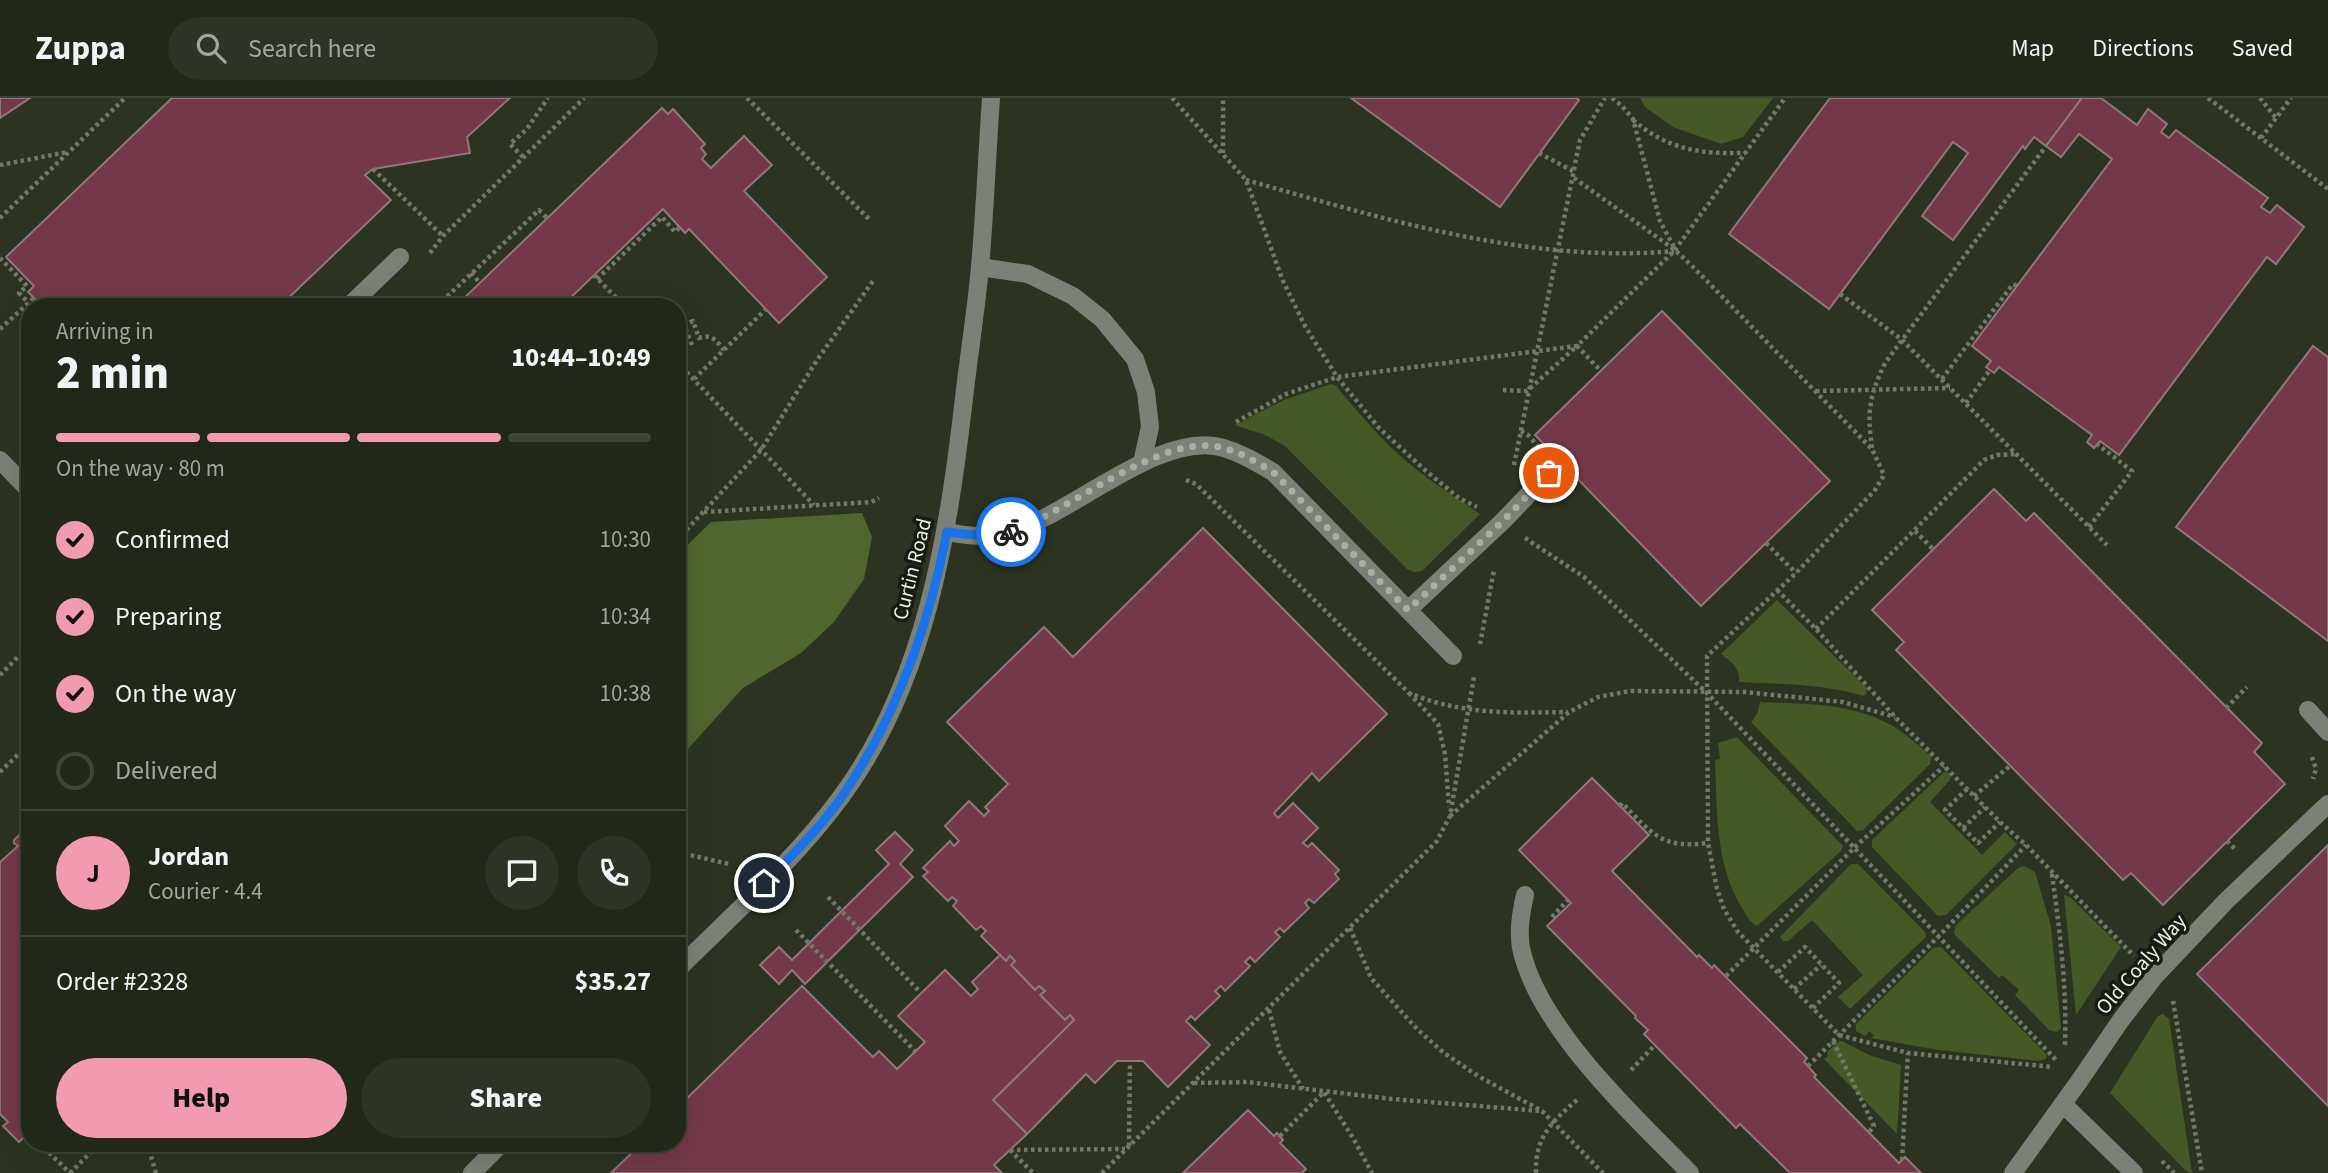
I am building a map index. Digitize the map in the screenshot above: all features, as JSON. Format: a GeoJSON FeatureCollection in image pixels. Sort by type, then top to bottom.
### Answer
{"type":"FeatureCollection","features":[{"type":"Feature","properties":{"kind":"street","name":"Curtin Road"},"geometry":{"type":"LineString","coordinates":[[686,961],[794,853],[841,797],[873,746],[898,695],[931,601],[947,532],[980,267],[991,98]]}},
{"type":"Feature","properties":{"kind":"street"},"geometry":{"type":"LineString","coordinates":[[357,298],[400,257]]}},
{"type":"Feature","properties":{"kind":"street"},"geometry":{"type":"LineString","coordinates":[[980,267],[1028,274],[1073,296],[1102,319],[1135,359],[1146,392],[1150,427],[1142,463]]}},
{"type":"Feature","properties":{"kind":"street"},"geometry":{"type":"LineString","coordinates":[[947,532],[985,536],[1009,533],[1035,523],[1142,463],[1181,448],[1217,446],[1247,456],[1273,472],[1452,656]]}},
{"type":"Feature","properties":{"kind":"street"},"geometry":{"type":"LineString","coordinates":[[0,460],[21,482]]}},
{"type":"Feature","properties":{"kind":"street"},"geometry":{"type":"LineString","coordinates":[[1408,610],[1503,521],[1549,473]]}},
{"type":"Feature","properties":{"kind":"street"},"geometry":{"type":"LineString","coordinates":[[2308,710],[2328,732]]}},
{"type":"Feature","properties":{"kind":"street","name":"Old Coaly Way"},"geometry":{"type":"LineString","coordinates":[[2013,1173],[2155,976],[2226,901],[2328,804]]}},
{"type":"Feature","properties":{"kind":"street"},"geometry":{"type":"LineString","coordinates":[[1525,895],[1520,921],[1521,948],[1531,977],[1553,1018],[1599,1079],[1690,1173]]}},
{"type":"Feature","properties":{"kind":"street"},"geometry":{"type":"LineString","coordinates":[[2063,1104],[2134,1173]]}},
{"type":"Feature","properties":{"kind":"street"},"geometry":{"type":"LineString","coordinates":[[472,1173],[493,1152]]}},
{"type":"Feature","properties":{"kind":"path"},"geometry":{"type":"LineString","coordinates":[[0,218],[125,98]]}},
{"type":"Feature","properties":{"kind":"path"},"geometry":{"type":"LineString","coordinates":[[523,157],[510,144],[526,130],[548,98]]}},
{"type":"Feature","properties":{"kind":"path"},"geometry":{"type":"LineString","coordinates":[[373,169],[443,236],[584,98]]}},
{"type":"Feature","properties":{"kind":"path"},"geometry":{"type":"LineString","coordinates":[[747,98],[869,219]]}},
{"type":"Feature","properties":{"kind":"path"},"geometry":{"type":"LineString","coordinates":[[1172,98],[1246,180],[1283,281],[1305,326],[1337,377],[1379,428],[1459,498],[1503,521],[1584,577],[1706,692],[2064,1068],[1908,1053],[1839,1035],[1738,932],[1724,909],[1708,843],[1706,692],[1707,656],[1796,573],[1875,490],[1884,475],[1872,449],[1675,250],[1574,175],[1539,153]]}},
{"type":"Feature","properties":{"kind":"path"},"geometry":{"type":"LineString","coordinates":[[1223,98],[1223,154]]}},
{"type":"Feature","properties":{"kind":"path"},"geometry":{"type":"LineString","coordinates":[[1513,470],[1580,140],[1605,98]]}},
{"type":"Feature","properties":{"kind":"path"},"geometry":{"type":"LineString","coordinates":[[1612,98],[1650,134],[1690,150],[1745,153]]}},
{"type":"Feature","properties":{"kind":"path"},"geometry":{"type":"LineString","coordinates":[[1503,390],[1527,391],[1675,250],[1785,98]]}},
{"type":"Feature","properties":{"kind":"path"},"geometry":{"type":"LineString","coordinates":[[2208,98],[2328,189]]}},
{"type":"Feature","properties":{"kind":"path"},"geometry":{"type":"LineString","coordinates":[[2260,98],[2276,118]]}},
{"type":"Feature","properties":{"kind":"path"},"geometry":{"type":"LineString","coordinates":[[2261,138],[2291,98]]}},
{"type":"Feature","properties":{"kind":"path"},"geometry":{"type":"LineString","coordinates":[[1633,120],[1660,221],[1675,250]]}},
{"type":"Feature","properties":{"kind":"path"},"geometry":{"type":"LineString","coordinates":[[1872,449],[1869,410],[1872,390],[1885,363],[2046,146]]}},
{"type":"Feature","properties":{"kind":"path"},"geometry":{"type":"LineString","coordinates":[[0,165],[70,151]]}},
{"type":"Feature","properties":{"kind":"path"},"geometry":{"type":"LineString","coordinates":[[1246,180],[1446,232],[1505,243],[1646,253],[1675,250]]}},
{"type":"Feature","properties":{"kind":"path"},"geometry":{"type":"LineString","coordinates":[[447,298],[539,210],[547,218]]}},
{"type":"Feature","properties":{"kind":"path"},"geometry":{"type":"LineString","coordinates":[[616,298],[596,277],[662,217],[675,232],[680,227]]}},
{"type":"Feature","properties":{"kind":"path"},"geometry":{"type":"LineString","coordinates":[[0,258],[27,286],[19,293],[24,298]]}},
{"type":"Feature","properties":{"kind":"path"},"geometry":{"type":"LineString","coordinates":[[471,273],[480,283]]}},
{"type":"Feature","properties":{"kind":"path"},"geometry":{"type":"LineString","coordinates":[[686,528],[761,450],[817,360],[873,281]]}},
{"type":"Feature","properties":{"kind":"path"},"geometry":{"type":"LineString","coordinates":[[1942,379],[2013,284],[2017,286]]}},
{"type":"Feature","properties":{"kind":"path"},"geometry":{"type":"LineString","coordinates":[[1840,294],[1901,339],[2107,545]]}},
{"type":"Feature","properties":{"kind":"path"},"geometry":{"type":"LineString","coordinates":[[0,329],[21,309]]}},
{"type":"Feature","properties":{"kind":"path"},"geometry":{"type":"LineString","coordinates":[[694,379],[766,309]]}},
{"type":"Feature","properties":{"kind":"path"},"geometry":{"type":"LineString","coordinates":[[686,324],[692,321],[699,338],[706,335],[713,337],[724,350]]}},
{"type":"Feature","properties":{"kind":"path"},"geometry":{"type":"LineString","coordinates":[[686,330],[692,345]]}},
{"type":"Feature","properties":{"kind":"path"},"geometry":{"type":"LineString","coordinates":[[1217,446],[1223,433],[1244,416],[1286,394],[1337,377],[1577,346]]}},
{"type":"Feature","properties":{"kind":"path"},"geometry":{"type":"LineString","coordinates":[[1577,346],[1601,371]]}},
{"type":"Feature","properties":{"kind":"path"},"geometry":{"type":"LineString","coordinates":[[1966,403],[1990,370]]}},
{"type":"Feature","properties":{"kind":"path"},"geometry":{"type":"LineString","coordinates":[[686,371],[814,505]]}},
{"type":"Feature","properties":{"kind":"path"},"geometry":{"type":"LineString","coordinates":[[1815,391],[1950,388]]}},
{"type":"Feature","properties":{"kind":"path"},"geometry":{"type":"LineString","coordinates":[[1521,431],[1546,454]]}},
{"type":"Feature","properties":{"kind":"path"},"geometry":{"type":"LineString","coordinates":[[2089,527],[2132,471],[2097,444]]}},
{"type":"Feature","properties":{"kind":"path"},"geometry":{"type":"LineString","coordinates":[[1816,629],[1984,460],[1997,455],[2017,454]]}},
{"type":"Feature","properties":{"kind":"path"},"geometry":{"type":"LineString","coordinates":[[1142,463],[1196,484],[1438,724],[1445,754],[1450,816]]}},
{"type":"Feature","properties":{"kind":"path"},"geometry":{"type":"LineString","coordinates":[[703,512],[871,502],[879,498]]}},
{"type":"Feature","properties":{"kind":"path"},"geometry":{"type":"LineString","coordinates":[[1478,656],[1503,521]]}},
{"type":"Feature","properties":{"kind":"path"},"geometry":{"type":"LineString","coordinates":[[1915,531],[1933,549]]}},
{"type":"Feature","properties":{"kind":"path"},"geometry":{"type":"LineString","coordinates":[[1766,543],[1796,573]]}},
{"type":"Feature","properties":{"kind":"path"},"geometry":{"type":"LineString","coordinates":[[1777,590],[1896,718],[2026,845],[2051,873],[2060,932],[2066,1004],[2065,1055]]}},
{"type":"Feature","properties":{"kind":"path"},"geometry":{"type":"LineString","coordinates":[[0,675],[21,654]]}},
{"type":"Feature","properties":{"kind":"path"},"geometry":{"type":"LineString","coordinates":[[1102,1173],[1437,841],[1450,816],[1476,670]]}},
{"type":"Feature","properties":{"kind":"path"},"geometry":{"type":"LineString","coordinates":[[2226,708],[2247,687]]}},
{"type":"Feature","properties":{"kind":"path"},"geometry":{"type":"LineString","coordinates":[[1450,816],[1569,712],[1598,697],[1630,691],[1745,692],[1843,702],[1896,718]]}},
{"type":"Feature","properties":{"kind":"path"},"geometry":{"type":"LineString","coordinates":[[1409,693],[1436,704],[1468,710],[1569,712]]}},
{"type":"Feature","properties":{"kind":"path"},"geometry":{"type":"LineString","coordinates":[[0,772],[21,752]]}},
{"type":"Feature","properties":{"kind":"path"},"geometry":{"type":"LineString","coordinates":[[1726,976],[1854,848],[1944,766]]}},
{"type":"Feature","properties":{"kind":"path"},"geometry":{"type":"LineString","coordinates":[[1974,796],[2010,766]]}},
{"type":"Feature","properties":{"kind":"path"},"geometry":{"type":"LineString","coordinates":[[1967,789],[1945,810],[1978,843],[2000,822]]}},
{"type":"Feature","properties":{"kind":"path"},"geometry":{"type":"LineString","coordinates":[[1620,806],[1622,803],[1661,839],[1686,846],[1708,843]]}},
{"type":"Feature","properties":{"kind":"path"},"geometry":{"type":"LineString","coordinates":[[1963,828],[1985,807]]}},
{"type":"Feature","properties":{"kind":"path"},"geometry":{"type":"LineString","coordinates":[[1808,1066],[2026,845]]}},
{"type":"Feature","properties":{"kind":"path"},"geometry":{"type":"LineString","coordinates":[[686,854],[729,864]]}},
{"type":"Feature","properties":{"kind":"path"},"geometry":{"type":"LineString","coordinates":[[828,897],[921,993]]}},
{"type":"Feature","properties":{"kind":"path"},"geometry":{"type":"LineString","coordinates":[[1562,906],[1569,899]]}},
{"type":"Feature","properties":{"kind":"path"},"geometry":{"type":"LineString","coordinates":[[1350,928],[1371,978],[1417,1029],[1444,1053],[1478,1076],[1542,1111],[1604,1173]]}},
{"type":"Feature","properties":{"kind":"path"},"geometry":{"type":"LineString","coordinates":[[796,930],[915,1051]]}},
{"type":"Feature","properties":{"kind":"path"},"geometry":{"type":"LineString","coordinates":[[1778,972],[1805,947],[1839,983],[1813,1008]]}},
{"type":"Feature","properties":{"kind":"path"},"geometry":{"type":"LineString","coordinates":[[1794,989],[1822,965]]}},
{"type":"Feature","properties":{"kind":"path"},"geometry":{"type":"LineString","coordinates":[[1268,1009],[1280,1052],[1303,1089]]}},
{"type":"Feature","properties":{"kind":"path"},"geometry":{"type":"LineString","coordinates":[[1833,1041],[1874,1126],[1869,1132]]}},
{"type":"Feature","properties":{"kind":"path"},"geometry":{"type":"LineString","coordinates":[[1902,1160],[1908,1053]]}},
{"type":"Feature","properties":{"kind":"path"},"geometry":{"type":"LineString","coordinates":[[1128,1148],[1130,1061]]}},
{"type":"Feature","properties":{"kind":"path"},"geometry":{"type":"LineString","coordinates":[[1536,1173],[1536,1159],[1543,1134],[1599,1079]]}},
{"type":"Feature","properties":{"kind":"path"},"geometry":{"type":"LineString","coordinates":[[1193,1083],[1247,1082],[1324,1092],[1542,1111]]}},
{"type":"Feature","properties":{"kind":"path"},"geometry":{"type":"LineString","coordinates":[[1280,1136],[1324,1092]]}},
{"type":"Feature","properties":{"kind":"path"},"geometry":{"type":"LineString","coordinates":[[1324,1092],[1372,1173]]}},
{"type":"Feature","properties":{"kind":"path"},"geometry":{"type":"LineString","coordinates":[[1033,1173],[1010,1150],[1128,1148]]}},
{"type":"Feature","properties":{"kind":"path"},"geometry":{"type":"LineString","coordinates":[[48,1152],[70,1173],[91,1152]]}},
{"type":"Feature","properties":{"kind":"path"},"geometry":{"type":"LineString","coordinates":[[150,1152],[156,1173]]}},
{"type":"Feature","properties":{"kind":"green space"},"geometry":{"type":"Polygon","coordinates":[[[1640,98],[1773,98],[1743,137],[1721,144],[1673,127],[1645,107],[1640,98]]]}},
{"type":"Feature","properties":{"kind":"green space"},"geometry":{"type":"Polygon","coordinates":[[[1335,385],[1380,437],[1407,461],[1480,514],[1422,571],[1407,569],[1285,446],[1265,435],[1235,425],[1284,400],[1335,385]]]}},
{"type":"Feature","properties":{"kind":"green space"},"geometry":{"type":"Polygon","coordinates":[[[862,513],[872,537],[864,579],[834,622],[801,653],[743,688],[686,751],[686,546],[711,522],[862,513]]]}},
{"type":"Feature","properties":{"kind":"green space"},"geometry":{"type":"Polygon","coordinates":[[[1777,600],[1867,688],[1864,696],[1818,687],[1739,682],[1735,666],[1721,654],[1777,600]]]}},
{"type":"Feature","properties":{"kind":"green space"},"geometry":{"type":"Polygon","coordinates":[[[1760,702],[1811,704],[1861,712],[1898,729],[1931,756],[1930,764],[1863,830],[1857,831],[1751,722],[1757,714],[1760,702]]]}},
{"type":"Feature","properties":{"kind":"green space"},"geometry":{"type":"Polygon","coordinates":[[[1737,737],[1843,846],[1841,851],[1757,926],[1747,917],[1734,893],[1727,875],[1719,837],[1715,760],[1720,759],[1718,743],[1737,737]]]}},
{"type":"Feature","properties":{"kind":"green space"},"geometry":{"type":"Polygon","coordinates":[[[1944,772],[1950,773],[1950,780],[1930,802],[1982,855],[2005,832],[2017,844],[1946,915],[1938,916],[1872,847],[1872,840],[1944,772]]]}},
{"type":"Feature","properties":{"kind":"green space"},"geometry":{"type":"Polygon","coordinates":[[[1851,864],[1858,864],[1925,932],[1926,937],[1850,1009],[1838,997],[1863,975],[1812,920],[1788,941],[1783,941],[1780,937],[1851,864]]]}},
{"type":"Feature","properties":{"kind":"green space"},"geometry":{"type":"Polygon","coordinates":[[[2024,866],[2035,872],[2051,926],[2061,1028],[2057,1032],[2049,1030],[2015,995],[2019,990],[2002,975],[1999,978],[1954,934],[1955,926],[2018,868],[2024,866]]]}},
{"type":"Feature","properties":{"kind":"green space"},"geometry":{"type":"Polygon","coordinates":[[[2064,895],[2070,897],[2121,947],[2076,1015],[2064,895]]]}},
{"type":"Feature","properties":{"kind":"green space"},"geometry":{"type":"Polygon","coordinates":[[[1941,947],[2047,1055],[2046,1059],[2039,1061],[1938,1050],[1871,1038],[1874,1036],[1870,1031],[1865,1036],[1856,1031],[1856,1024],[1933,948],[1941,947]]]}},
{"type":"Feature","properties":{"kind":"green space"},"geometry":{"type":"Polygon","coordinates":[[[2163,1014],[2169,1019],[2192,1173],[2186,1171],[2110,1093],[2158,1016],[2163,1014]]]}},
{"type":"Feature","properties":{"kind":"green space"},"geometry":{"type":"Polygon","coordinates":[[[1842,1041],[1869,1055],[1901,1065],[1897,1134],[1824,1059],[1837,1042],[1842,1041]]]}},
{"type":"Feature","properties":{"kind":"building"},"geometry":{"type":"Polygon","coordinates":[[[0,98],[30,98],[0,118],[0,98]]]}},
{"type":"Feature","properties":{"kind":"building"},"geometry":{"type":"Polygon","coordinates":[[[172,98],[510,98],[467,137],[470,153],[373,169],[365,175],[391,200],[288,298],[34,298],[28,292],[34,286],[6,257],[172,98]]]}},
{"type":"Feature","properties":{"kind":"building"},"geometry":{"type":"Polygon","coordinates":[[[1351,98],[1576,98],[1579,100],[1500,207],[1351,98]]]}},
{"type":"Feature","properties":{"kind":"building"},"geometry":{"type":"Polygon","coordinates":[[[1830,98],[2082,98],[2046,146],[2034,137],[2025,149],[2023,146],[1953,240],[1922,216],[1968,153],[1953,142],[1829,309],[1729,234],[1830,98]]]}},
{"type":"Feature","properties":{"kind":"building"},"geometry":{"type":"Polygon","coordinates":[[[2082,98],[2101,98],[2137,125],[2148,109],[2167,124],[2161,132],[2169,138],[2176,130],[2268,198],[2261,207],[2270,213],[2277,205],[2304,227],[2276,264],[2267,257],[2119,455],[2100,441],[2094,448],[2087,442],[2092,435],[1999,367],[1994,373],[1986,367],[1991,361],[1972,346],[2112,159],[2079,134],[2061,157],[2046,146],[2082,98]]]}},
{"type":"Feature","properties":{"kind":"building"},"geometry":{"type":"Polygon","coordinates":[[[662,108],[668,114],[673,109],[705,144],[701,148],[706,154],[702,159],[711,168],[744,136],[772,165],[744,191],[827,277],[779,323],[689,229],[685,233],[663,209],[570,298],[464,298],[662,108]]]}},
{"type":"Feature","properties":{"kind":"building"},"geometry":{"type":"Polygon","coordinates":[[[1662,311],[1830,481],[1701,606],[1535,435],[1662,311]]]}},
{"type":"Feature","properties":{"kind":"building"},"geometry":{"type":"Polygon","coordinates":[[[2313,346],[2328,357],[2328,641],[2176,527],[2313,346]]]}},
{"type":"Feature","properties":{"kind":"building"},"geometry":{"type":"Polygon","coordinates":[[[1994,489],[2026,521],[2034,513],[2262,743],[2254,752],[2285,784],[2163,905],[2131,873],[2123,880],[1896,650],[1904,642],[1872,610],[1994,489]]]}},
{"type":"Feature","properties":{"kind":"building"},"geometry":{"type":"Polygon","coordinates":[[[1203,528],[1387,714],[1319,781],[1312,773],[1274,813],[1278,818],[1293,803],[1318,828],[1303,843],[1308,847],[1312,843],[1339,870],[1335,874],[1339,879],[1314,903],[1309,899],[1305,903],[1309,908],[1284,932],[1280,928],[1275,932],[1280,937],[1255,962],[1250,957],[1245,962],[1250,966],[1225,991],[1221,986],[1215,991],[1220,996],[1195,1020],[1191,1016],[1186,1021],[1210,1045],[1168,1087],[1143,1061],[1117,1061],[1095,1083],[1086,1074],[1027,1134],[993,1100],[1074,1020],[1070,1015],[1065,1020],[1040,995],[1045,991],[1039,986],[1035,990],[1011,965],[1015,961],[1010,956],[1006,961],[981,936],[986,931],[981,926],[976,930],[953,906],[957,901],[952,897],[948,901],[923,876],[928,872],[923,868],[950,841],[954,846],[959,841],[945,826],[969,801],[984,816],[989,811],[985,807],[1008,784],[947,722],[1044,627],[1073,657],[1203,528]]]}},
{"type":"Feature","properties":{"kind":"building"},"geometry":{"type":"Polygon","coordinates":[[[1592,778],[1649,835],[1612,871],[1697,957],[1699,955],[1712,968],[1714,965],[1807,1058],[1804,1062],[1816,1075],[1814,1077],[1899,1163],[1905,1157],[1921,1173],[1790,1173],[1740,1124],[1736,1128],[1644,1034],[1648,1030],[1636,1016],[1547,926],[1571,903],[1519,850],[1592,778]]]}},
{"type":"Feature","properties":{"kind":"building"},"geometry":{"type":"Polygon","coordinates":[[[895,832],[913,850],[900,864],[913,877],[805,984],[792,970],[779,984],[760,965],[779,947],[792,960],[889,864],[876,850],[895,832]]]}},
{"type":"Feature","properties":{"kind":"building"},"geometry":{"type":"Polygon","coordinates":[[[21,833],[19,1142],[3,1126],[8,1122],[0,1114],[0,862],[18,846],[14,840],[21,833]]]}},
{"type":"Feature","properties":{"kind":"building"},"geometry":{"type":"Polygon","coordinates":[[[2328,845],[2328,1106],[2197,974],[2328,845]]]}},
{"type":"Feature","properties":{"kind":"building"},"geometry":{"type":"Polygon","coordinates":[[[1000,955],[1006,961],[1010,956],[1015,961],[1011,965],[1035,990],[1039,986],[1045,991],[1040,995],[1065,1020],[1070,1015],[1074,1020],[993,1100],[1027,1134],[994,1165],[1002,1173],[611,1173],[633,1152],[686,1152],[686,1099],[802,986],[873,1057],[879,1051],[897,1069],[925,1042],[898,1016],[945,970],[971,996],[978,989],[972,982],[1000,955]]]}},
{"type":"Feature","properties":{"kind":"building"},"geometry":{"type":"Polygon","coordinates":[[[1248,1110],[1274,1136],[1277,1133],[1283,1140],[1280,1143],[1306,1169],[1302,1173],[1183,1173],[1248,1110]]]}},
{"type":"Feature","properties":{"kind":"way so far"},"geometry":{"type":"LineString","coordinates":[[1011,532],[1035,523],[1142,463],[1181,448],[1217,446],[1247,456],[1273,472],[1408,610],[1503,521],[1549,473]]}},
{"type":"Feature","properties":{"kind":"route"},"geometry":{"type":"LineString","coordinates":[[764,883],[794,853],[841,797],[873,746],[898,695],[931,601],[947,532],[985,536],[1011,532]]}}]}
